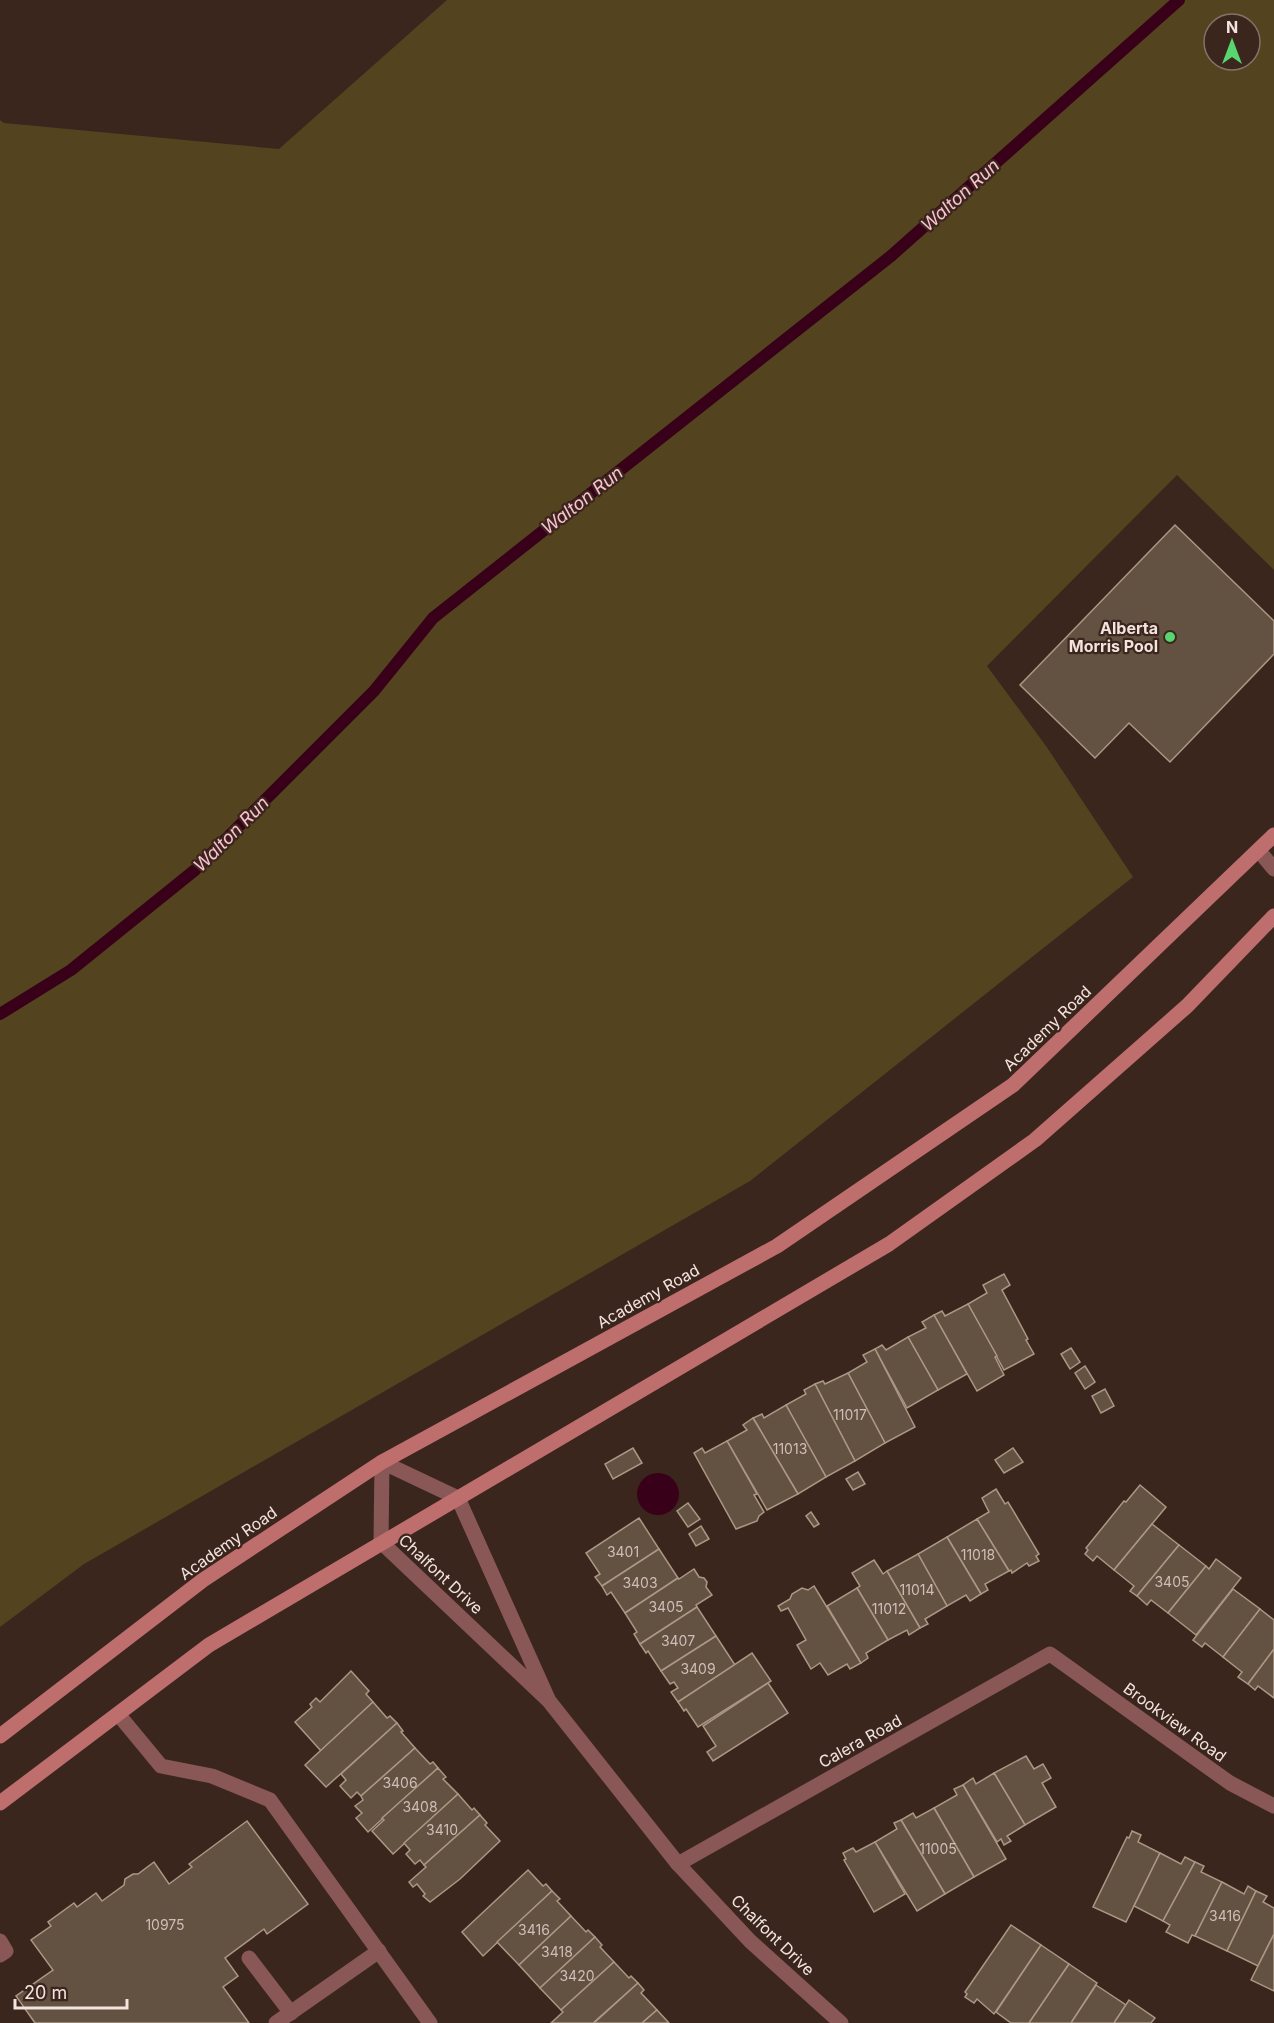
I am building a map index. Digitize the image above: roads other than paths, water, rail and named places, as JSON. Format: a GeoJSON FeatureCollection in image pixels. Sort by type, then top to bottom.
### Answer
{"type":"FeatureCollection","features":[{"type":"Feature","properties":{"kind":"main road","name":"Academy Road"},"geometry":{"type":"LineString","coordinates":[[0,1736],[203,1580],[382,1462],[777,1246],[1014,1085],[1274,835]]}},
{"type":"Feature","properties":{"kind":"main road"},"geometry":{"type":"LineString","coordinates":[[0,1803],[209,1645],[889,1244],[1035,1140],[1187,1006],[1274,916]]}},
{"type":"Feature","properties":{"kind":"street"},"geometry":{"type":"LineString","coordinates":[[1259,851],[1274,869]]}},
{"type":"Feature","properties":{"kind":"street"},"geometry":{"type":"LineString","coordinates":[[382,1462],[458,1498]]}},
{"type":"Feature","properties":{"kind":"street","name":"Chalfont Drive"},"geometry":{"type":"LineString","coordinates":[[382,1462],[381,1542],[549,1701],[678,1864],[750,1941],[841,2023]]}},
{"type":"Feature","properties":{"kind":"street","name":"Chalfont Drive"},"geometry":{"type":"LineString","coordinates":[[458,1498],[549,1701]]}},
{"type":"Feature","properties":{"kind":"street","name":"Calera Road"},"geometry":{"type":"LineString","coordinates":[[678,1864],[1050,1654],[1058,1660]]}},
{"type":"Feature","properties":{"kind":"street","name":"Brookview Road"},"geometry":{"type":"LineString","coordinates":[[1058,1660],[1230,1783],[1274,1806]]}},
{"type":"Feature","properties":{"kind":"street"},"geometry":{"type":"LineString","coordinates":[[118,1714],[161,1766],[212,1776],[270,1800],[430,2023]]}},
{"type":"Feature","properties":{"kind":"street"},"geometry":{"type":"LineString","coordinates":[[0,1941],[6,1951],[0,1955]]}},
{"type":"Feature","properties":{"kind":"street"},"geometry":{"type":"LineString","coordinates":[[276,2023],[379,1951]]}},
{"type":"Feature","properties":{"kind":"street"},"geometry":{"type":"LineString","coordinates":[[249,1958],[291,2013]]}},
{"type":"Feature","properties":{"kind":"waterway","name":"Walton Run"},"geometry":{"type":"LineString","coordinates":[[0,1014],[71,970],[195,870],[374,691],[433,618],[891,256],[1179,0]]}},
{"type":"Feature","properties":{"kind":"place","name":"Alberta Morris Pool"},"geometry":{"type":"Point","coordinates":[1170,637]}}]}
